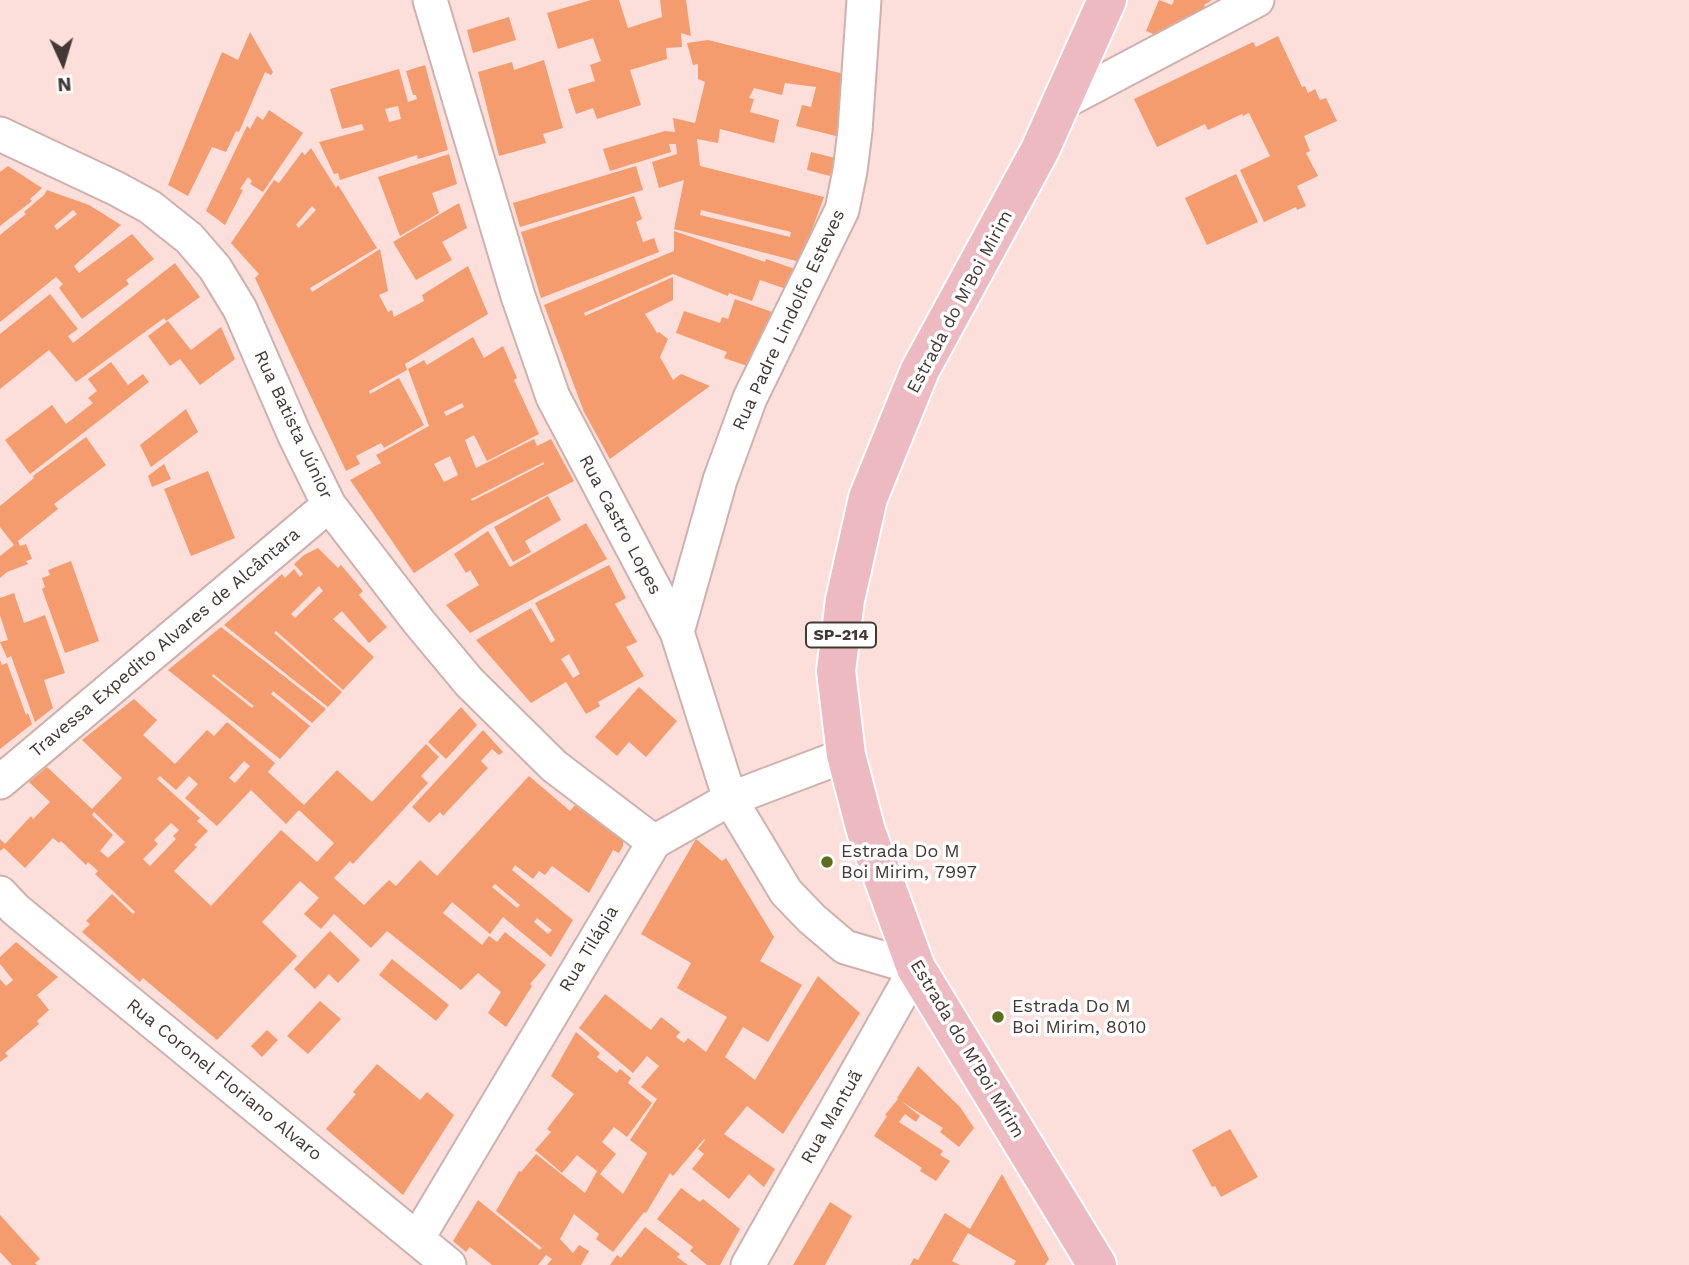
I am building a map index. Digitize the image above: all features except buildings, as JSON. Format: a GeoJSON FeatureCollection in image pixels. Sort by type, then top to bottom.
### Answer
{"type":"FeatureCollection","features":[{"type":"Feature","properties":{"kind":"main road","name":"Estrada do M'Boi Mirim"},"geometry":{"type":"LineString","coordinates":[[1097,1265],[916,968],[866,831],[846,755],[836,671],[845,600],[868,498],[920,370],[1040,150],[1107,0]]}},
{"type":"Feature","properties":{"kind":"street","name":"Rua Castro Lopes"},"geometry":{"type":"LineString","coordinates":[[430,0],[517,296],[553,397],[677,632],[730,799],[786,892],[812,919],[845,947],[916,968]]}},
{"type":"Feature","properties":{"kind":"street","name":"Rua Padre Lindolfo Esteves"},"geometry":{"type":"LineString","coordinates":[[677,632],[720,480],[750,398],[842,210],[855,131],[864,0]]}},
{"type":"Feature","properties":{"kind":"street"},"geometry":{"type":"LineString","coordinates":[[1062,103],[1257,0]]}},
{"type":"Feature","properties":{"kind":"street","name":"Rua Batista Júnior"},"geometry":{"type":"LineString","coordinates":[[0,134],[138,201],[190,238],[215,268],[240,309],[295,436],[329,505],[469,682],[554,766],[654,842]]}},
{"type":"Feature","properties":{"kind":"street","name":"Travessa Expedito Alvares de Alcântara"},"geometry":{"type":"LineString","coordinates":[[0,782],[329,505]]}},
{"type":"Feature","properties":{"kind":"street","name":"Rua Tilápia"},"geometry":{"type":"LineString","coordinates":[[417,1238],[654,842],[730,799],[846,755]]}},
{"type":"Feature","properties":{"kind":"street","name":"Rua Coronel Floriano Alvaro"},"geometry":{"type":"LineString","coordinates":[[0,893],[15,909],[449,1265]]}},
{"type":"Feature","properties":{"kind":"street","name":"Rua Mantuã"},"geometry":{"type":"LineString","coordinates":[[748,1265],[916,968]]}},
{"type":"Feature","properties":{"kind":"place","name":"Estrada Do M Boi Mirim, 7997"},"geometry":{"type":"Point","coordinates":[827,862]}},
{"type":"Feature","properties":{"kind":"place","name":"Estrada Do M Boi Mirim, 8010"},"geometry":{"type":"Point","coordinates":[998,1017]}}]}
